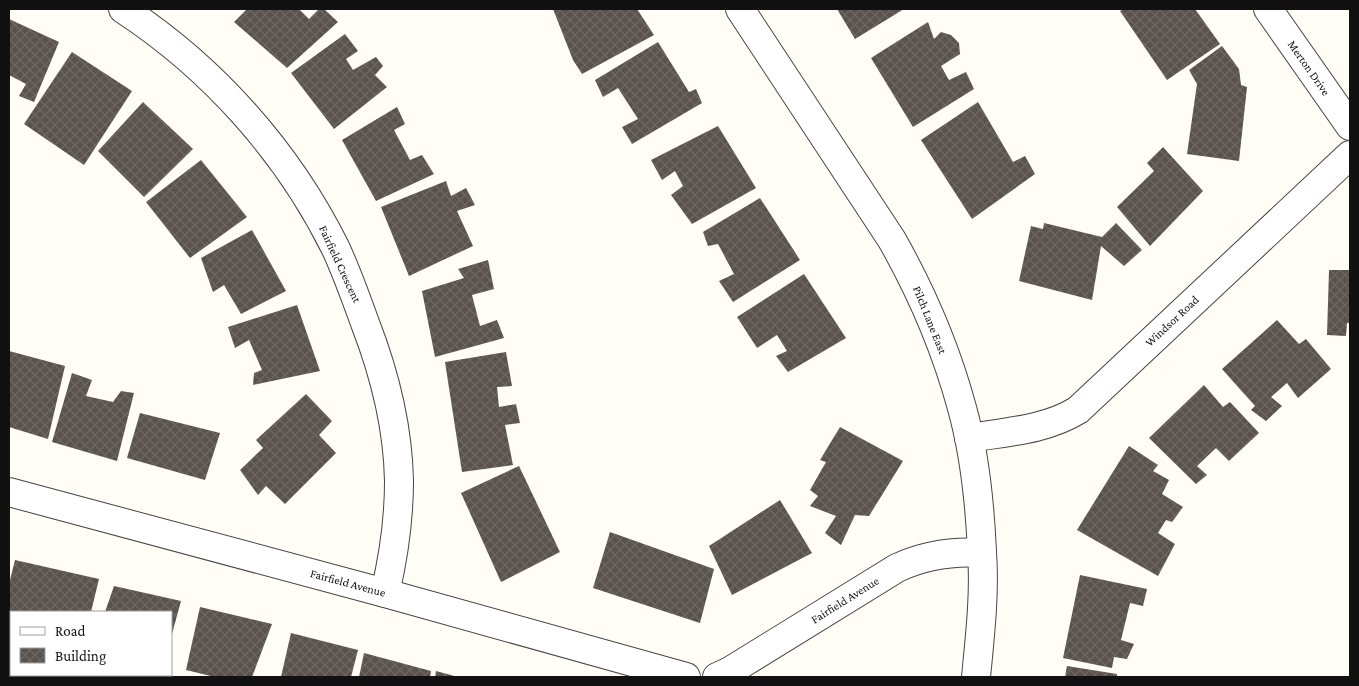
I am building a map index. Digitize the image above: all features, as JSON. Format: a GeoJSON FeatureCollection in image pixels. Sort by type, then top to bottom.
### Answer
{"type":"FeatureCollection","features":[{"type":"Feature","properties":{"kind":"street","name":"Fairfield Crescent"},"geometry":{"type":"LineString","coordinates":[[123,9],[146,23],[181,51],[216,83],[250,119],[284,164],[310,204],[335,247],[350,280],[381,370],[395,441],[399,479],[398,515],[396,543],[385,593]]}},
{"type":"Feature","properties":{"kind":"street","name":"Pilch Lane East"},"geometry":{"type":"LineString","coordinates":[[740,9],[883,226],[912,276],[931,316],[948,363],[969,438],[982,553],[982,600],[976,677]]}},
{"type":"Feature","properties":{"kind":"street","name":"Merton Drive"},"geometry":{"type":"LineString","coordinates":[[1268,9],[1350,126]]}},
{"type":"Feature","properties":{"kind":"street","name":"Windsor Road"},"geometry":{"type":"LineString","coordinates":[[969,438],[1050,424],[1078,410],[1350,155]]}},
{"type":"Feature","properties":{"kind":"street","name":"Fairfield Avenue"},"geometry":{"type":"LineString","coordinates":[[9,492],[385,593],[686,677]]}},
{"type":"Feature","properties":{"kind":"street","name":"Fairfield Avenue"},"geometry":{"type":"LineString","coordinates":[[717,677],[914,560],[961,551],[982,553]]}},
{"type":"Feature","properties":{"kind":"building"},"geometry":{"type":"Polygon","coordinates":[[[247,9],[299,9],[309,19],[319,9],[324,9],[338,22],[287,68],[234,22],[247,9]]]}},
{"type":"Feature","properties":{"kind":"building"},"geometry":{"type":"Polygon","coordinates":[[[553,9],[637,9],[654,35],[582,74],[573,60],[553,9]]]}},
{"type":"Feature","properties":{"kind":"building"},"geometry":{"type":"Polygon","coordinates":[[[837,9],[904,9],[855,39],[837,9]]]}},
{"type":"Feature","properties":{"kind":"building"},"geometry":{"type":"Polygon","coordinates":[[[1124,9],[1195,9],[1220,44],[1167,80],[1120,11],[1124,9]]]}},
{"type":"Feature","properties":{"kind":"building"},"geometry":{"type":"Polygon","coordinates":[[[9,19],[59,42],[34,102],[19,96],[26,84],[9,75],[9,19]]]}},
{"type":"Feature","properties":{"kind":"building"},"geometry":{"type":"Polygon","coordinates":[[[928,22],[934,39],[941,32],[951,35],[959,43],[960,54],[941,66],[949,80],[966,72],[974,89],[913,127],[871,58],[928,22]]]}},
{"type":"Feature","properties":{"kind":"building"},"geometry":{"type":"Polygon","coordinates":[[[345,34],[358,51],[346,59],[353,70],[376,57],[383,66],[375,75],[387,87],[334,129],[291,73],[345,34]]]}},
{"type":"Feature","properties":{"kind":"building"},"geometry":{"type":"Polygon","coordinates":[[[658,42],[689,92],[696,89],[702,103],[632,144],[622,127],[638,119],[618,88],[603,97],[595,80],[658,42]]]}},
{"type":"Feature","properties":{"kind":"building"},"geometry":{"type":"Polygon","coordinates":[[[1222,46],[1239,69],[1241,85],[1247,87],[1239,161],[1187,154],[1197,84],[1189,70],[1222,46]]]}},
{"type":"Feature","properties":{"kind":"building"},"geometry":{"type":"Polygon","coordinates":[[[72,52],[132,91],[84,165],[24,124],[72,52]]]}},
{"type":"Feature","properties":{"kind":"building"},"geometry":{"type":"Polygon","coordinates":[[[143,102],[193,149],[144,197],[98,151],[143,102]]]}},
{"type":"Feature","properties":{"kind":"building"},"geometry":{"type":"Polygon","coordinates":[[[978,102],[1013,162],[1025,156],[1035,174],[972,219],[921,140],[978,102]]]}},
{"type":"Feature","properties":{"kind":"building"},"geometry":{"type":"Polygon","coordinates":[[[397,107],[405,124],[394,130],[410,160],[422,155],[434,174],[376,201],[342,140],[397,107]]]}},
{"type":"Feature","properties":{"kind":"building"},"geometry":{"type":"Polygon","coordinates":[[[718,126],[756,188],[692,224],[671,195],[683,186],[675,171],[662,180],[651,160],[718,126]]]}},
{"type":"Feature","properties":{"kind":"building"},"geometry":{"type":"Polygon","coordinates":[[[1163,147],[1203,191],[1150,246],[1117,207],[1154,171],[1147,163],[1163,147]]]}},
{"type":"Feature","properties":{"kind":"building"},"geometry":{"type":"Polygon","coordinates":[[[201,160],[247,217],[190,258],[146,202],[201,160]]]}},
{"type":"Feature","properties":{"kind":"building"},"geometry":{"type":"Polygon","coordinates":[[[446,181],[451,196],[466,188],[475,205],[457,211],[473,246],[409,276],[381,207],[446,181]]]}},
{"type":"Feature","properties":{"kind":"building"},"geometry":{"type":"Polygon","coordinates":[[[760,198],[800,260],[733,302],[719,281],[734,274],[718,244],[708,246],[703,232],[760,198]]]}},
{"type":"Feature","properties":{"kind":"building"},"geometry":{"type":"Polygon","coordinates":[[[1044,223],[1102,237],[1116,223],[1142,250],[1124,266],[1101,246],[1092,300],[1019,281],[1031,226],[1043,229],[1044,223]]]}},
{"type":"Feature","properties":{"kind":"building"},"geometry":{"type":"Polygon","coordinates":[[[252,230],[286,291],[241,314],[224,285],[213,292],[201,258],[252,230]]]}},
{"type":"Feature","properties":{"kind":"building"},"geometry":{"type":"Polygon","coordinates":[[[488,260],[494,289],[472,295],[480,326],[497,320],[504,338],[435,357],[422,291],[464,278],[458,269],[488,260]]]}},
{"type":"Feature","properties":{"kind":"building"},"geometry":{"type":"Polygon","coordinates":[[[1329,270],[1350,270],[1350,323],[1347,323],[1346,336],[1327,335],[1329,270]]]}},
{"type":"Feature","properties":{"kind":"building"},"geometry":{"type":"Polygon","coordinates":[[[804,274],[846,338],[788,372],[776,356],[787,351],[777,335],[757,348],[737,317],[804,274]]]}},
{"type":"Feature","properties":{"kind":"building"},"geometry":{"type":"Polygon","coordinates":[[[297,305],[320,371],[253,385],[254,373],[262,370],[249,340],[235,348],[228,327],[297,305]]]}},
{"type":"Feature","properties":{"kind":"building"},"geometry":{"type":"Polygon","coordinates":[[[1277,320],[1299,344],[1306,339],[1331,369],[1298,398],[1287,383],[1271,397],[1282,406],[1266,421],[1251,410],[1255,406],[1222,369],[1277,320]]]}},
{"type":"Feature","properties":{"kind":"building"},"geometry":{"type":"Polygon","coordinates":[[[9,351],[65,366],[48,439],[9,427],[9,351]]]}},
{"type":"Feature","properties":{"kind":"building"},"geometry":{"type":"Polygon","coordinates":[[[506,352],[512,386],[497,387],[499,407],[516,404],[520,423],[505,425],[513,465],[462,472],[445,362],[506,352]]]}},
{"type":"Feature","properties":{"kind":"building"},"geometry":{"type":"Polygon","coordinates":[[[72,373],[92,380],[86,396],[113,402],[121,391],[134,393],[117,461],[52,442],[72,373]]]}},
{"type":"Feature","properties":{"kind":"building"},"geometry":{"type":"Polygon","coordinates":[[[1204,385],[1223,407],[1230,402],[1259,433],[1229,461],[1216,448],[1197,466],[1207,475],[1196,484],[1149,438],[1204,385]]]}},
{"type":"Feature","properties":{"kind":"building"},"geometry":{"type":"Polygon","coordinates":[[[306,394],[332,421],[319,435],[336,453],[285,504],[266,486],[258,495],[240,470],[263,448],[256,440],[306,394]]]}},
{"type":"Feature","properties":{"kind":"building"},"geometry":{"type":"Polygon","coordinates":[[[140,413],[220,433],[205,480],[127,458],[140,413]]]}},
{"type":"Feature","properties":{"kind":"building"},"geometry":{"type":"Polygon","coordinates":[[[840,427],[903,461],[869,516],[855,515],[841,545],[825,533],[836,516],[810,506],[818,496],[810,490],[826,462],[820,460],[840,427]]]}},
{"type":"Feature","properties":{"kind":"building"},"geometry":{"type":"Polygon","coordinates":[[[1129,446],[1158,465],[1153,471],[1169,480],[1162,494],[1183,507],[1172,522],[1166,520],[1158,533],[1175,544],[1158,576],[1077,530],[1129,446]]]}},
{"type":"Feature","properties":{"kind":"building"},"geometry":{"type":"Polygon","coordinates":[[[519,466],[560,552],[501,582],[461,493],[519,466]]]}},
{"type":"Feature","properties":{"kind":"building"},"geometry":{"type":"Polygon","coordinates":[[[780,500],[812,553],[732,595],[709,546],[780,500]]]}},
{"type":"Feature","properties":{"kind":"building"},"geometry":{"type":"Polygon","coordinates":[[[610,532],[714,569],[700,623],[593,588],[610,532]]]}},
{"type":"Feature","properties":{"kind":"building"},"geometry":{"type":"Polygon","coordinates":[[[15,560],[99,579],[91,611],[10,611],[10,618],[9,584],[15,560]]]}},
{"type":"Feature","properties":{"kind":"building"},"geometry":{"type":"Polygon","coordinates":[[[1080,575],[1147,589],[1143,606],[1130,603],[1121,640],[1134,644],[1127,659],[1114,657],[1112,668],[1063,658],[1080,575]]]}},
{"type":"Feature","properties":{"kind":"building"},"geometry":{"type":"Polygon","coordinates":[[[114,586],[181,601],[172,634],[172,611],[105,611],[114,586]]]}},
{"type":"Feature","properties":{"kind":"building"},"geometry":{"type":"Polygon","coordinates":[[[200,607],[272,624],[252,677],[215,677],[186,670],[200,607]]]}},
{"type":"Feature","properties":{"kind":"building"},"geometry":{"type":"Polygon","coordinates":[[[291,633],[358,650],[351,677],[281,677],[291,633]]]}},
{"type":"Feature","properties":{"kind":"building"},"geometry":{"type":"Polygon","coordinates":[[[364,653],[431,671],[430,677],[359,677],[364,653]]]}},
{"type":"Feature","properties":{"kind":"building"},"geometry":{"type":"Polygon","coordinates":[[[1067,666],[1117,674],[1117,677],[1065,677],[1067,666]]]}},
{"type":"Feature","properties":{"kind":"building"},"geometry":{"type":"Polygon","coordinates":[[[436,671],[458,677],[435,677],[436,671]]]}}]}
